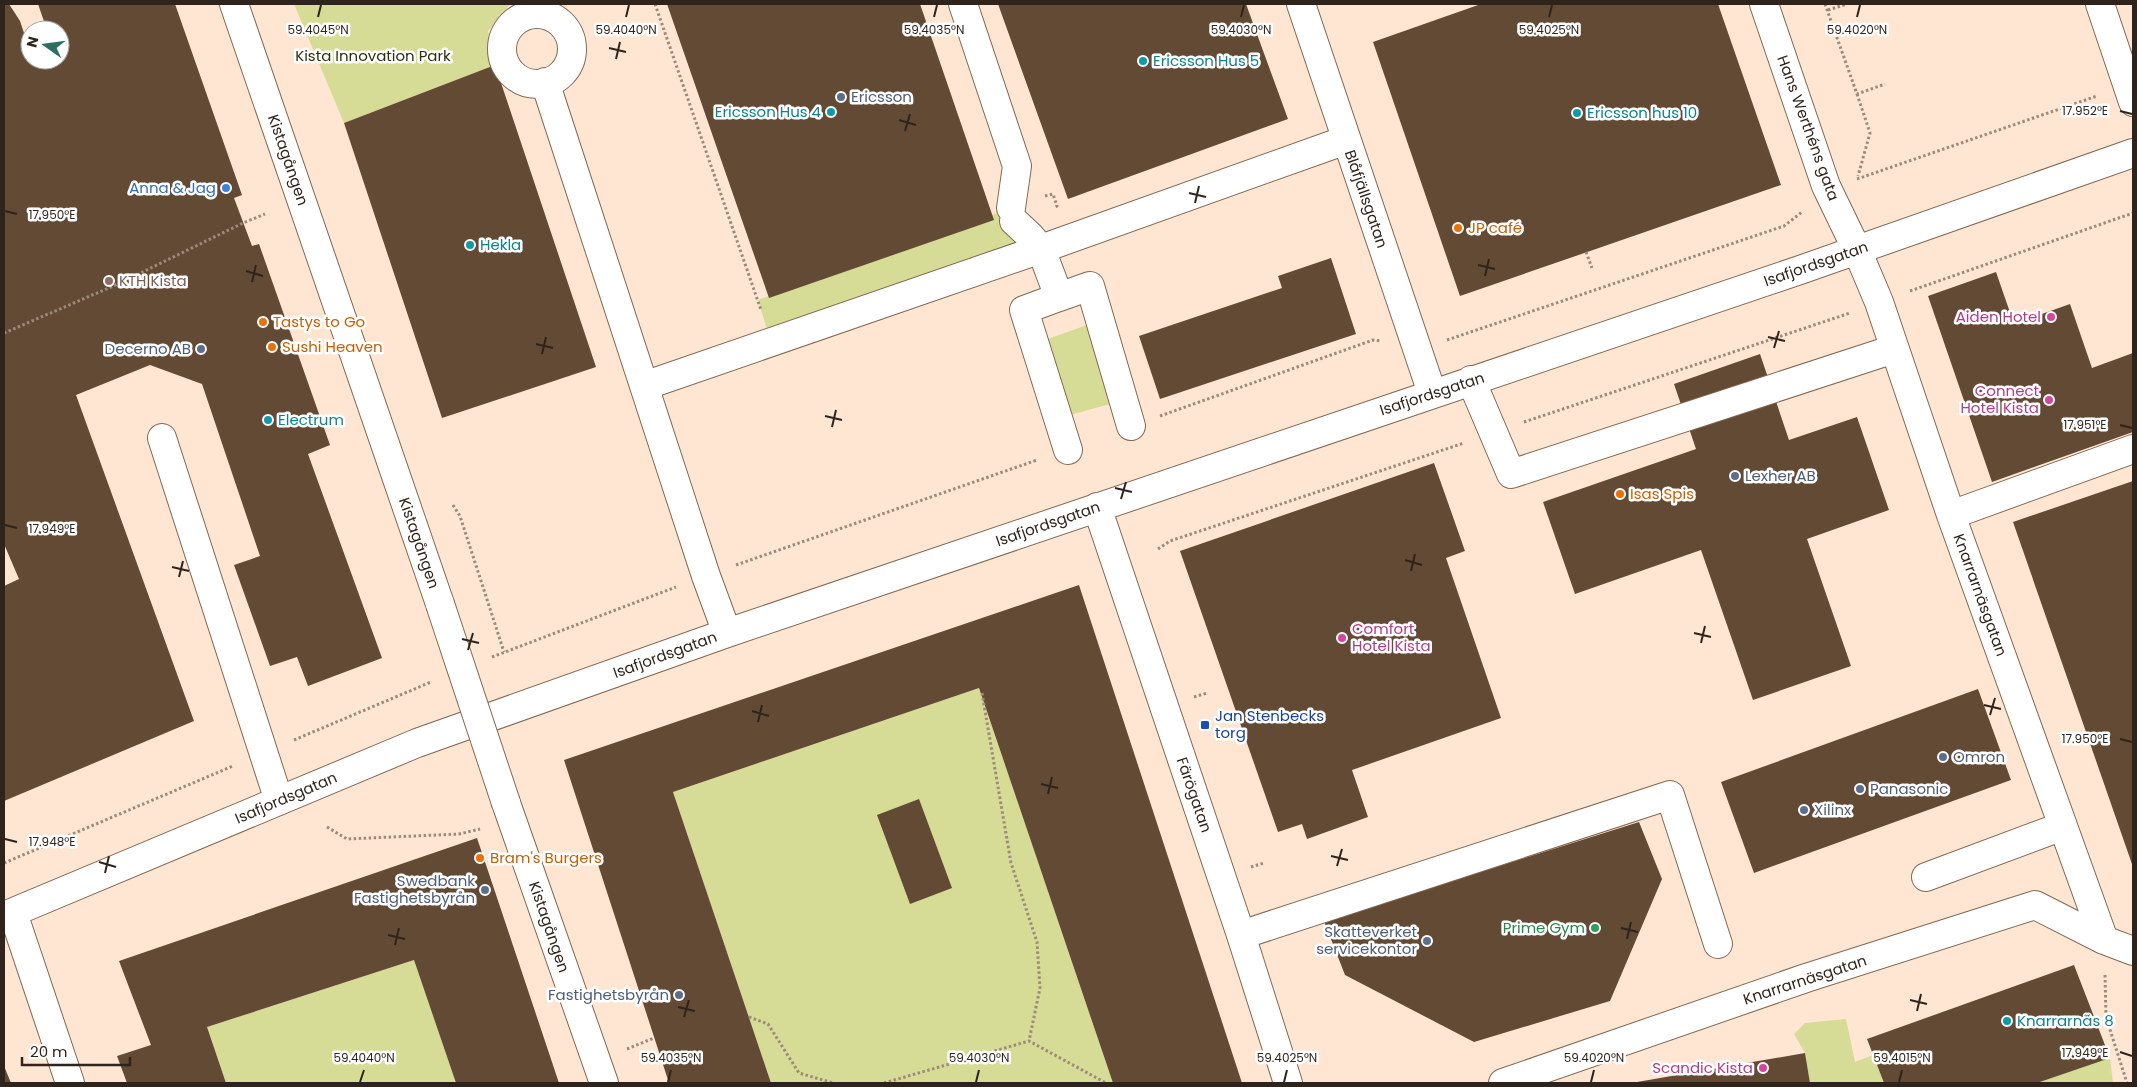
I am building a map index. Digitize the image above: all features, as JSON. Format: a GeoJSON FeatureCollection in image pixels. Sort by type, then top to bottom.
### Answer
{"type":"FeatureCollection","features":[{"type":"Feature","properties":{"kind":"street","name":"Kistagången"},"geometry":{"type":"LineString","coordinates":[[234,4],[440,604],[506,803],[604,1083]]}},
{"type":"Feature","properties":{"kind":"street"},"geometry":{"type":"LineString","coordinates":[[963,4],[1017,166],[1013,215],[1041,249],[1059,297]]}},
{"type":"Feature","properties":{"kind":"street","name":"Hans Werthéns gata"},"geometry":{"type":"LineString","coordinates":[[1764,4],[1826,186],[1857,250]]}},
{"type":"Feature","properties":{"kind":"street"},"geometry":{"type":"LineString","coordinates":[[2100,4],[2130,94]]}},
{"type":"Feature","properties":{"kind":"street","name":"Blåfjällsgatan"},"geometry":{"type":"LineString","coordinates":[[1308,6],[1346,140],[1432,393]]}},
{"type":"Feature","properties":{"kind":"street"},"geometry":{"type":"LineString","coordinates":[[545,82],[706,576],[727,633]]}},
{"type":"Feature","properties":{"kind":"street"},"geometry":{"type":"LineString","coordinates":[[644,386],[1041,249],[1346,140]]}},
{"type":"Feature","properties":{"kind":"street","name":"Isafjordsgatan"},"geometry":{"type":"LineString","coordinates":[[8,915],[417,743],[727,633],[1857,250],[2133,153]]}},
{"type":"Feature","properties":{"kind":"street","name":"Knarrarnäsgatan"},"geometry":{"type":"LineString","coordinates":[[1857,250],[1879,302],[1951,515],[2104,940]]}},
{"type":"Feature","properties":{"kind":"street"},"geometry":{"type":"LineString","coordinates":[[1068,450],[1024,310],[1090,286],[1131,426]]}},
{"type":"Feature","properties":{"kind":"street"},"geometry":{"type":"LineString","coordinates":[[1472,380],[1511,474],[1894,349]]}},
{"type":"Feature","properties":{"kind":"street"},"geometry":{"type":"LineString","coordinates":[[162,438],[279,801]]}},
{"type":"Feature","properties":{"kind":"street"},"geometry":{"type":"LineString","coordinates":[[1951,515],[2133,450]]}},
{"type":"Feature","properties":{"kind":"street","name":"Färögatan"},"geometry":{"type":"LineString","coordinates":[[1097,507],[1242,935],[1288,1083]]}},
{"type":"Feature","properties":{"kind":"street"},"geometry":{"type":"LineString","coordinates":[[1242,935],[1670,795],[1718,944]]}},
{"type":"Feature","properties":{"kind":"street"},"geometry":{"type":"LineString","coordinates":[[1926,877],[2062,826]]}},
{"type":"Feature","properties":{"kind":"street","name":"Knarrarnäsgatan"},"geometry":{"type":"LineString","coordinates":[[1503,1083],[1806,978],[2035,905],[2104,940],[2133,951]]}},
{"type":"Feature","properties":{"kind":"street"},"geometry":{"type":"LineString","coordinates":[[8,915],[70,1083]]}},
{"type":"Feature","properties":{"kind":"path"},"geometry":{"type":"LineString","coordinates":[[655,4],[758,300]]}},
{"type":"Feature","properties":{"kind":"path"},"geometry":{"type":"LineString","coordinates":[[1825,4],[1870,133],[1857,179]]}},
{"type":"Feature","properties":{"kind":"path"},"geometry":{"type":"LineString","coordinates":[[1828,10],[1847,4]]}},
{"type":"Feature","properties":{"kind":"path"},"geometry":{"type":"LineString","coordinates":[[1857,94],[1885,84]]}},
{"type":"Feature","properties":{"kind":"path"},"geometry":{"type":"LineString","coordinates":[[1372,340],[1415,342],[1446,340],[1784,226],[1807,208],[1826,186],[1857,179],[2130,94]]}},
{"type":"Feature","properties":{"kind":"path"},"geometry":{"type":"LineString","coordinates":[[1158,549],[1170,541],[1879,302],[2133,213]]}},
{"type":"Feature","properties":{"kind":"path"},"geometry":{"type":"LineString","coordinates":[[4,333],[118,284],[265,214]]}},
{"type":"Feature","properties":{"kind":"path"},"geometry":{"type":"LineString","coordinates":[[1586,252],[1592,268]]}},
{"type":"Feature","properties":{"kind":"path"},"geometry":{"type":"LineString","coordinates":[[453,505],[460,516],[504,652]]}},
{"type":"Feature","properties":{"kind":"path"},"geometry":{"type":"LineString","coordinates":[[982,693],[1011,863],[1037,942],[1040,988],[1028,1041]]}},
{"type":"Feature","properties":{"kind":"path"},"geometry":{"type":"LineString","coordinates":[[1189,699],[1207,693]]}},
{"type":"Feature","properties":{"kind":"path"},"geometry":{"type":"LineString","coordinates":[[328,827],[347,839],[459,834],[483,828]]}},
{"type":"Feature","properties":{"kind":"path"},"geometry":{"type":"LineString","coordinates":[[2104,940],[2106,1017],[2127,1083]]}},
{"type":"Feature","properties":{"kind":"path"},"geometry":{"type":"LineString","coordinates":[[748,1016],[768,1024],[798,1073],[832,1083]]}},
{"type":"Feature","properties":{"kind":"path"},"geometry":{"type":"LineString","coordinates":[[622,1051],[654,1038]]}},
{"type":"Feature","properties":{"kind":"path"},"geometry":{"type":"LineString","coordinates":[[884,1083],[1028,1041],[1106,1083]]}},
{"type":"Feature","properties":{"kind":"green space","name":"Kista Innovation Park"},"geometry":{"type":"Polygon","coordinates":[[[294,4],[510,4],[488,31],[495,65],[344,123],[294,4]]]}},
{"type":"Feature","properties":{"kind":"green space"},"geometry":{"type":"Polygon","coordinates":[[[1011,208],[1041,249],[771,342],[758,300],[1011,208]]]}},
{"type":"Feature","properties":{"kind":"green space"},"geometry":{"type":"Polygon","coordinates":[[[1090,324],[1114,403],[1066,416],[1039,342],[1090,324]]]}},
{"type":"Feature","properties":{"kind":"green space"},"geometry":{"type":"Polygon","coordinates":[[[979,688],[1113,1083],[771,1083],[673,792],[979,688]]]}},
{"type":"Feature","properties":{"kind":"green space"},"geometry":{"type":"Polygon","coordinates":[[[414,960],[456,1083],[226,1083],[207,1027],[414,960]]]}},
{"type":"Feature","properties":{"kind":"green space"},"geometry":{"type":"Polygon","coordinates":[[[1846,1019],[1855,1062],[1873,1055],[1884,1083],[1810,1083],[1805,1053],[1794,1034],[1805,1023],[1846,1019]]]}},
{"type":"Feature","properties":{"kind":"green space"},"geometry":{"type":"Polygon","coordinates":[[[2110,1058],[2113,1083],[2037,1083],[2110,1058]]]}},
{"type":"Feature","properties":{"kind":"building","name":"Electrum"},"geometry":{"type":"Polygon","coordinates":[[[4,4],[9,4],[20,21],[20,70],[70,70],[70,20],[44,20],[38,4],[175,4],[242,195],[234,198],[252,246],[259,244],[330,445],[308,454],[382,658],[308,686],[297,657],[270,666],[234,565],[260,556],[202,384],[150,365],[76,395],[194,721],[4,801],[4,586],[19,579],[4,544],[4,4]]]}},
{"type":"Feature","properties":{"kind":"building","name":"Ericsson Hus 4"},"geometry":{"type":"Polygon","coordinates":[[[667,4],[920,4],[994,220],[769,298],[667,4]]]}},
{"type":"Feature","properties":{"kind":"building","name":"Ericsson Hus 5"},"geometry":{"type":"Polygon","coordinates":[[[998,4],[1246,4],[1288,119],[1068,199],[998,4]]]}},
{"type":"Feature","properties":{"kind":"building","name":"Ericsson hus 10"},"geometry":{"type":"Polygon","coordinates":[[[1481,4],[1718,4],[1781,185],[1460,296],[1373,42],[1481,4]]]}},
{"type":"Feature","properties":{"kind":"building","name":"Hekla"},"geometry":{"type":"Polygon","coordinates":[[[495,65],[596,367],[442,418],[344,123],[495,65]]]}},
{"type":"Feature","properties":{"kind":"building"},"geometry":{"type":"Polygon","coordinates":[[[1331,258],[1356,334],[1160,399],[1139,336],[1282,288],[1278,276],[1331,258]]]}},
{"type":"Feature","properties":{"kind":"building","name":"Connect Hotel Kista"},"geometry":{"type":"Polygon","coordinates":[[[1996,272],[2014,324],[2070,304],[2092,368],[2133,353],[2133,432],[1992,482],[1928,296],[1996,272]]]}},
{"type":"Feature","properties":{"kind":"building"},"geometry":{"type":"Polygon","coordinates":[[[1760,354],[1789,440],[1857,417],[1889,510],[1807,539],[1851,666],[1753,700],[1701,550],[1575,594],[1543,502],[1696,449],[1674,384],[1760,354]]]}},
{"type":"Feature","properties":{"kind":"building","name":"Comfort Hotel Kista"},"geometry":{"type":"Polygon","coordinates":[[[1434,463],[1465,551],[1446,558],[1501,718],[1352,770],[1368,817],[1307,839],[1302,824],[1278,832],[1180,551],[1434,463]]]}},
{"type":"Feature","properties":{"kind":"building"},"geometry":{"type":"Polygon","coordinates":[[[2133,481],[2133,867],[2013,522],[2133,481]]]}},
{"type":"Feature","properties":{"kind":"building"},"geometry":{"type":"Polygon","coordinates":[[[1079,585],[1242,1083],[1113,1083],[979,688],[673,792],[771,1083],[669,1083],[564,760],[1079,585]]]}},
{"type":"Feature","properties":{"kind":"building"},"geometry":{"type":"Polygon","coordinates":[[[1978,689],[2011,780],[1754,873],[1721,782],[1978,689]]]}},
{"type":"Feature","properties":{"kind":"building"},"geometry":{"type":"Polygon","coordinates":[[[919,799],[952,888],[910,904],[877,815],[919,799]]]}},
{"type":"Feature","properties":{"kind":"building"},"geometry":{"type":"Polygon","coordinates":[[[1639,822],[1662,879],[1610,1001],[1474,1042],[1345,975],[1324,921],[1639,822]]]}},
{"type":"Feature","properties":{"kind":"building"},"geometry":{"type":"Polygon","coordinates":[[[477,838],[559,1083],[456,1083],[414,960],[207,1027],[226,1083],[127,1083],[117,1056],[151,1045],[119,961],[477,838]]]}},
{"type":"Feature","properties":{"kind":"building","name":"Knarrarnäs 8"},"geometry":{"type":"Polygon","coordinates":[[[2074,965],[2110,1058],[2037,1083],[1884,1083],[1867,1039],[2074,965]]]}},
{"type":"Feature","properties":{"kind":"building","name":"Scandic Kista"},"geometry":{"type":"Polygon","coordinates":[[[1805,1053],[1810,1083],[1637,1083],[1637,1082],[1805,1053]]]}},
{"type":"Feature","properties":{"kind":"building"},"geometry":{"type":"Polygon","coordinates":[[[4,1066],[11,1083],[4,1083],[4,1066]]]}},
{"type":"Feature","properties":{"kind":"place","name":"Ericsson Hus 5"},"geometry":{"type":"Point","coordinates":[1143,61]}},
{"type":"Feature","properties":{"kind":"place","name":"Ericsson"},"geometry":{"type":"Point","coordinates":[841,97]}},
{"type":"Feature","properties":{"kind":"place","name":"Ericsson Hus 4"},"geometry":{"type":"Point","coordinates":[831,112]}},
{"type":"Feature","properties":{"kind":"place","name":"Ericsson hus 10"},"geometry":{"type":"Point","coordinates":[1577,113]}},
{"type":"Feature","properties":{"kind":"place","name":"Anna & Jag"},"geometry":{"type":"Point","coordinates":[226,188]}},
{"type":"Feature","properties":{"kind":"place","name":"JP café"},"geometry":{"type":"Point","coordinates":[1458,228]}},
{"type":"Feature","properties":{"kind":"place","name":"Hekla"},"geometry":{"type":"Point","coordinates":[470,245]}},
{"type":"Feature","properties":{"kind":"place","name":"KTH Kista"},"geometry":{"type":"Point","coordinates":[109,281]}},
{"type":"Feature","properties":{"kind":"place","name":"Aiden Hotel"},"geometry":{"type":"Point","coordinates":[2051,317]}},
{"type":"Feature","properties":{"kind":"place","name":"Tastys to Go"},"geometry":{"type":"Point","coordinates":[263,322]}},
{"type":"Feature","properties":{"kind":"place","name":"Sushi Heaven"},"geometry":{"type":"Point","coordinates":[272,347]}},
{"type":"Feature","properties":{"kind":"place","name":"Decerno AB"},"geometry":{"type":"Point","coordinates":[201,349]}},
{"type":"Feature","properties":{"kind":"place","name":"Connect Hotel Kista"},"geometry":{"type":"Point","coordinates":[2049,400]}},
{"type":"Feature","properties":{"kind":"place","name":"Electrum"},"geometry":{"type":"Point","coordinates":[268,420]}},
{"type":"Feature","properties":{"kind":"place","name":"Lexher AB"},"geometry":{"type":"Point","coordinates":[1735,476]}},
{"type":"Feature","properties":{"kind":"place","name":"Isas Spis"},"geometry":{"type":"Point","coordinates":[1620,494]}},
{"type":"Feature","properties":{"kind":"place","name":"Comfort Hotel Kista"},"geometry":{"type":"Point","coordinates":[1342,638]}},
{"type":"Feature","properties":{"kind":"place","name":"Jan Stenbecks torg"},"geometry":{"type":"Point","coordinates":[1205,725]}},
{"type":"Feature","properties":{"kind":"place","name":"Omron"},"geometry":{"type":"Point","coordinates":[1943,757]}},
{"type":"Feature","properties":{"kind":"place","name":"Panasonic"},"geometry":{"type":"Point","coordinates":[1860,789]}},
{"type":"Feature","properties":{"kind":"place","name":"Xilinx"},"geometry":{"type":"Point","coordinates":[1804,810]}},
{"type":"Feature","properties":{"kind":"place","name":"Bram's Burgers"},"geometry":{"type":"Point","coordinates":[480,858]}},
{"type":"Feature","properties":{"kind":"place","name":"Swedbank Fastighetsbyrån"},"geometry":{"type":"Point","coordinates":[485,890]}},
{"type":"Feature","properties":{"kind":"place","name":"Prime Gym"},"geometry":{"type":"Point","coordinates":[1595,928]}},
{"type":"Feature","properties":{"kind":"place","name":"Skatteverket servicekontor"},"geometry":{"type":"Point","coordinates":[1427,941]}},
{"type":"Feature","properties":{"kind":"place","name":"Fastighetsbyrån"},"geometry":{"type":"Point","coordinates":[679,995]}},
{"type":"Feature","properties":{"kind":"place","name":"Knarrarnäs 8"},"geometry":{"type":"Point","coordinates":[2007,1021]}},
{"type":"Feature","properties":{"kind":"place","name":"Scandic Kista"},"geometry":{"type":"Point","coordinates":[1763,1068]}}]}
